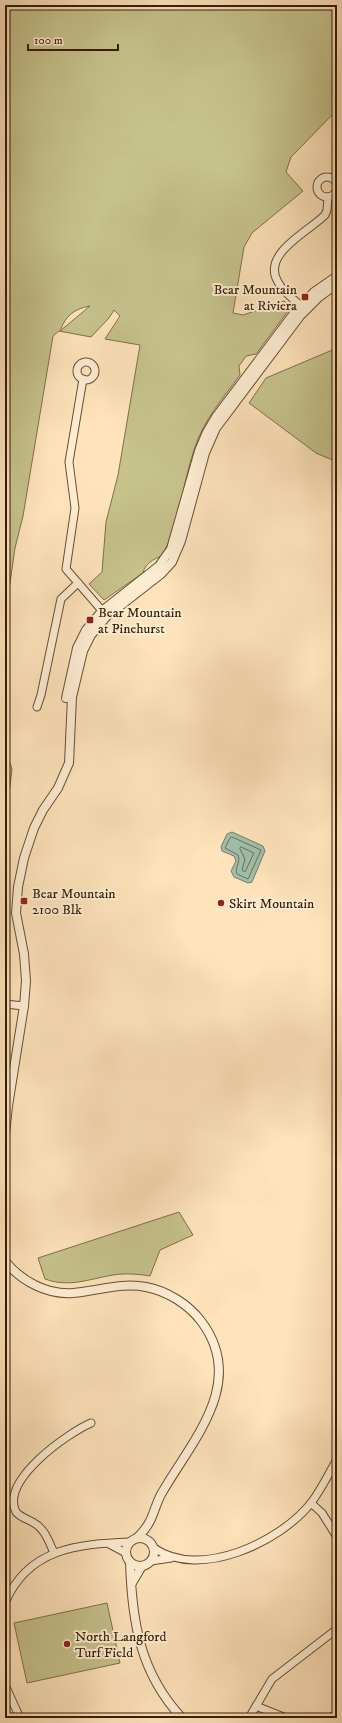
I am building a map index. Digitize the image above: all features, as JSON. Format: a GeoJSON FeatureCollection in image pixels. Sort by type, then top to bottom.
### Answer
{"type":"FeatureCollection","features":[{"type":"Feature","properties":{"kind":"street"},"geometry":{"type":"LineString","coordinates":[[303,308],[277,282],[274,269],[275,262],[284,249],[324,215],[327,210],[328,197]]}},
{"type":"Feature","properties":{"kind":"street"},"geometry":{"type":"LineString","coordinates":[[5,1134],[24,1006],[25,968],[16,913],[18,887],[24,858],[34,828],[43,810],[58,788],[64,773],[65,715],[71,670],[81,639],[86,630],[154,571],[166,558],[175,539],[199,451],[210,425],[244,378],[303,308],[314,292],[337,276]]}},
{"type":"Feature","properties":{"kind":"street"},"geometry":{"type":"LineString","coordinates":[[303,308],[337,284]]}},
{"type":"Feature","properties":{"kind":"street"},"geometry":{"type":"LineString","coordinates":[[83,379],[70,462],[75,508],[66,564],[68,573],[105,613]]}},
{"type":"Feature","properties":{"kind":"street"},"geometry":{"type":"LineString","coordinates":[[37,707],[62,599],[78,583]]}},
{"type":"Feature","properties":{"kind":"street"},"geometry":{"type":"LineString","coordinates":[[5,1004],[24,1006]]}},
{"type":"Feature","properties":{"kind":"street"},"geometry":{"type":"LineString","coordinates":[[5,1261],[16,1274],[36,1286],[55,1292],[73,1293],[127,1285],[158,1290],[174,1298],[198,1317],[210,1336],[217,1354],[220,1371],[219,1384],[216,1397],[207,1418],[159,1497],[150,1521],[127,1547],[126,1553],[130,1562],[134,1618],[142,1652],[159,1688],[182,1718]]}},
{"type":"Feature","properties":{"kind":"street"},"geometry":{"type":"LineString","coordinates":[[54,1553],[46,1535],[40,1527],[16,1512],[12,1506],[10,1498],[12,1490],[18,1477],[27,1466],[73,1431],[92,1423]]}},
{"type":"Feature","properties":{"kind":"street"},"geometry":{"type":"LineString","coordinates":[[132,1583],[142,1566],[151,1560],[171,1558],[207,1559],[229,1555],[250,1548],[279,1532],[311,1503],[336,1461]]}},
{"type":"Feature","properties":{"kind":"street"},"geometry":{"type":"LineString","coordinates":[[311,1503],[322,1513],[337,1537]]}},
{"type":"Feature","properties":{"kind":"street"},"geometry":{"type":"LineString","coordinates":[[150,1521],[152,1545],[151,1560]]}},
{"type":"Feature","properties":{"kind":"street"},"geometry":{"type":"LineString","coordinates":[[6,1600],[26,1572],[36,1564],[54,1553],[73,1547],[108,1544],[141,1538],[171,1558]]}},
{"type":"Feature","properties":{"kind":"street"},"geometry":{"type":"LineString","coordinates":[[108,1544],[126,1553]]}},
{"type":"Feature","properties":{"kind":"street"},"geometry":{"type":"LineString","coordinates":[[130,1562],[142,1566]]}},
{"type":"Feature","properties":{"kind":"street"},"geometry":{"type":"LineString","coordinates":[[249,1718],[272,1679],[323,1642],[337,1629]]}},
{"type":"Feature","properties":{"kind":"street"},"geometry":{"type":"LineString","coordinates":[[5,1684],[20,1718]]}},
{"type":"Feature","properties":{"kind":"street"},"geometry":{"type":"LineString","coordinates":[[256,1706],[286,1718]]}},
{"type":"Feature","properties":{"kind":"street"},"geometry":{"type":"LineString","coordinates":[[328,1718],[337,1715]]}},
{"type":"Feature","properties":{"kind":"shaded area"},"geometry":{"type":"Polygon","coordinates":[[[5,5],[337,5],[337,110],[291,157],[286,172],[303,191],[252,233],[244,247],[233,313],[243,315],[284,301],[291,307],[256,354],[246,356],[239,366],[240,375],[214,410],[203,428],[191,460],[173,531],[162,556],[150,562],[143,573],[104,600],[89,584],[102,572],[106,522],[118,475],[140,345],[105,339],[120,316],[114,310],[109,318],[91,337],[59,331],[53,336],[23,516],[15,548],[10,583],[5,602],[5,5]],[[90,306],[79,309],[71,314],[62,325],[60,331],[90,306]]]}},
{"type":"Feature","properties":{"kind":"shaded area"},"geometry":{"type":"Polygon","coordinates":[[[337,348],[337,462],[316,453],[249,403],[266,378],[337,348]]]}},
{"type":"Feature","properties":{"kind":"shaded area"},"geometry":{"type":"Polygon","coordinates":[[[5,748],[12,769],[5,827],[5,748]]]}},
{"type":"Feature","properties":{"kind":"shaded area"},"geometry":{"type":"Polygon","coordinates":[[[179,1212],[193,1235],[160,1250],[150,1276],[118,1274],[71,1283],[54,1282],[45,1279],[38,1258],[179,1212]]]}},
{"type":"Feature","properties":{"kind":"shaded area","name":"North Langford Turf Field"},"geometry":{"type":"Polygon","coordinates":[[[107,1603],[120,1663],[27,1683],[14,1623],[107,1603]]]}},
{"type":"Feature","properties":{"kind":"water"},"geometry":{"type":"Polygon","coordinates":[[[232,832],[263,846],[265,851],[252,882],[248,883],[234,877],[231,871],[236,861],[234,856],[222,851],[221,847],[227,834],[232,832]]]}},
{"type":"Feature","properties":{"kind":"place","name":"Bear Mountain at Riviera"},"geometry":{"type":"Point","coordinates":[305,297]}},
{"type":"Feature","properties":{"kind":"place","name":"Bear Mountain at Pinehurst"},"geometry":{"type":"Point","coordinates":[90,620]}},
{"type":"Feature","properties":{"kind":"place","name":"Bear Mountain 2100 Blk"},"geometry":{"type":"Point","coordinates":[24,901]}},
{"type":"Feature","properties":{"kind":"place","name":"Skirt Mountain"},"geometry":{"type":"Point","coordinates":[221,903]}},
{"type":"Feature","properties":{"kind":"place","name":"North Langford Turf Field"},"geometry":{"type":"Point","coordinates":[67,1644]}}]}
